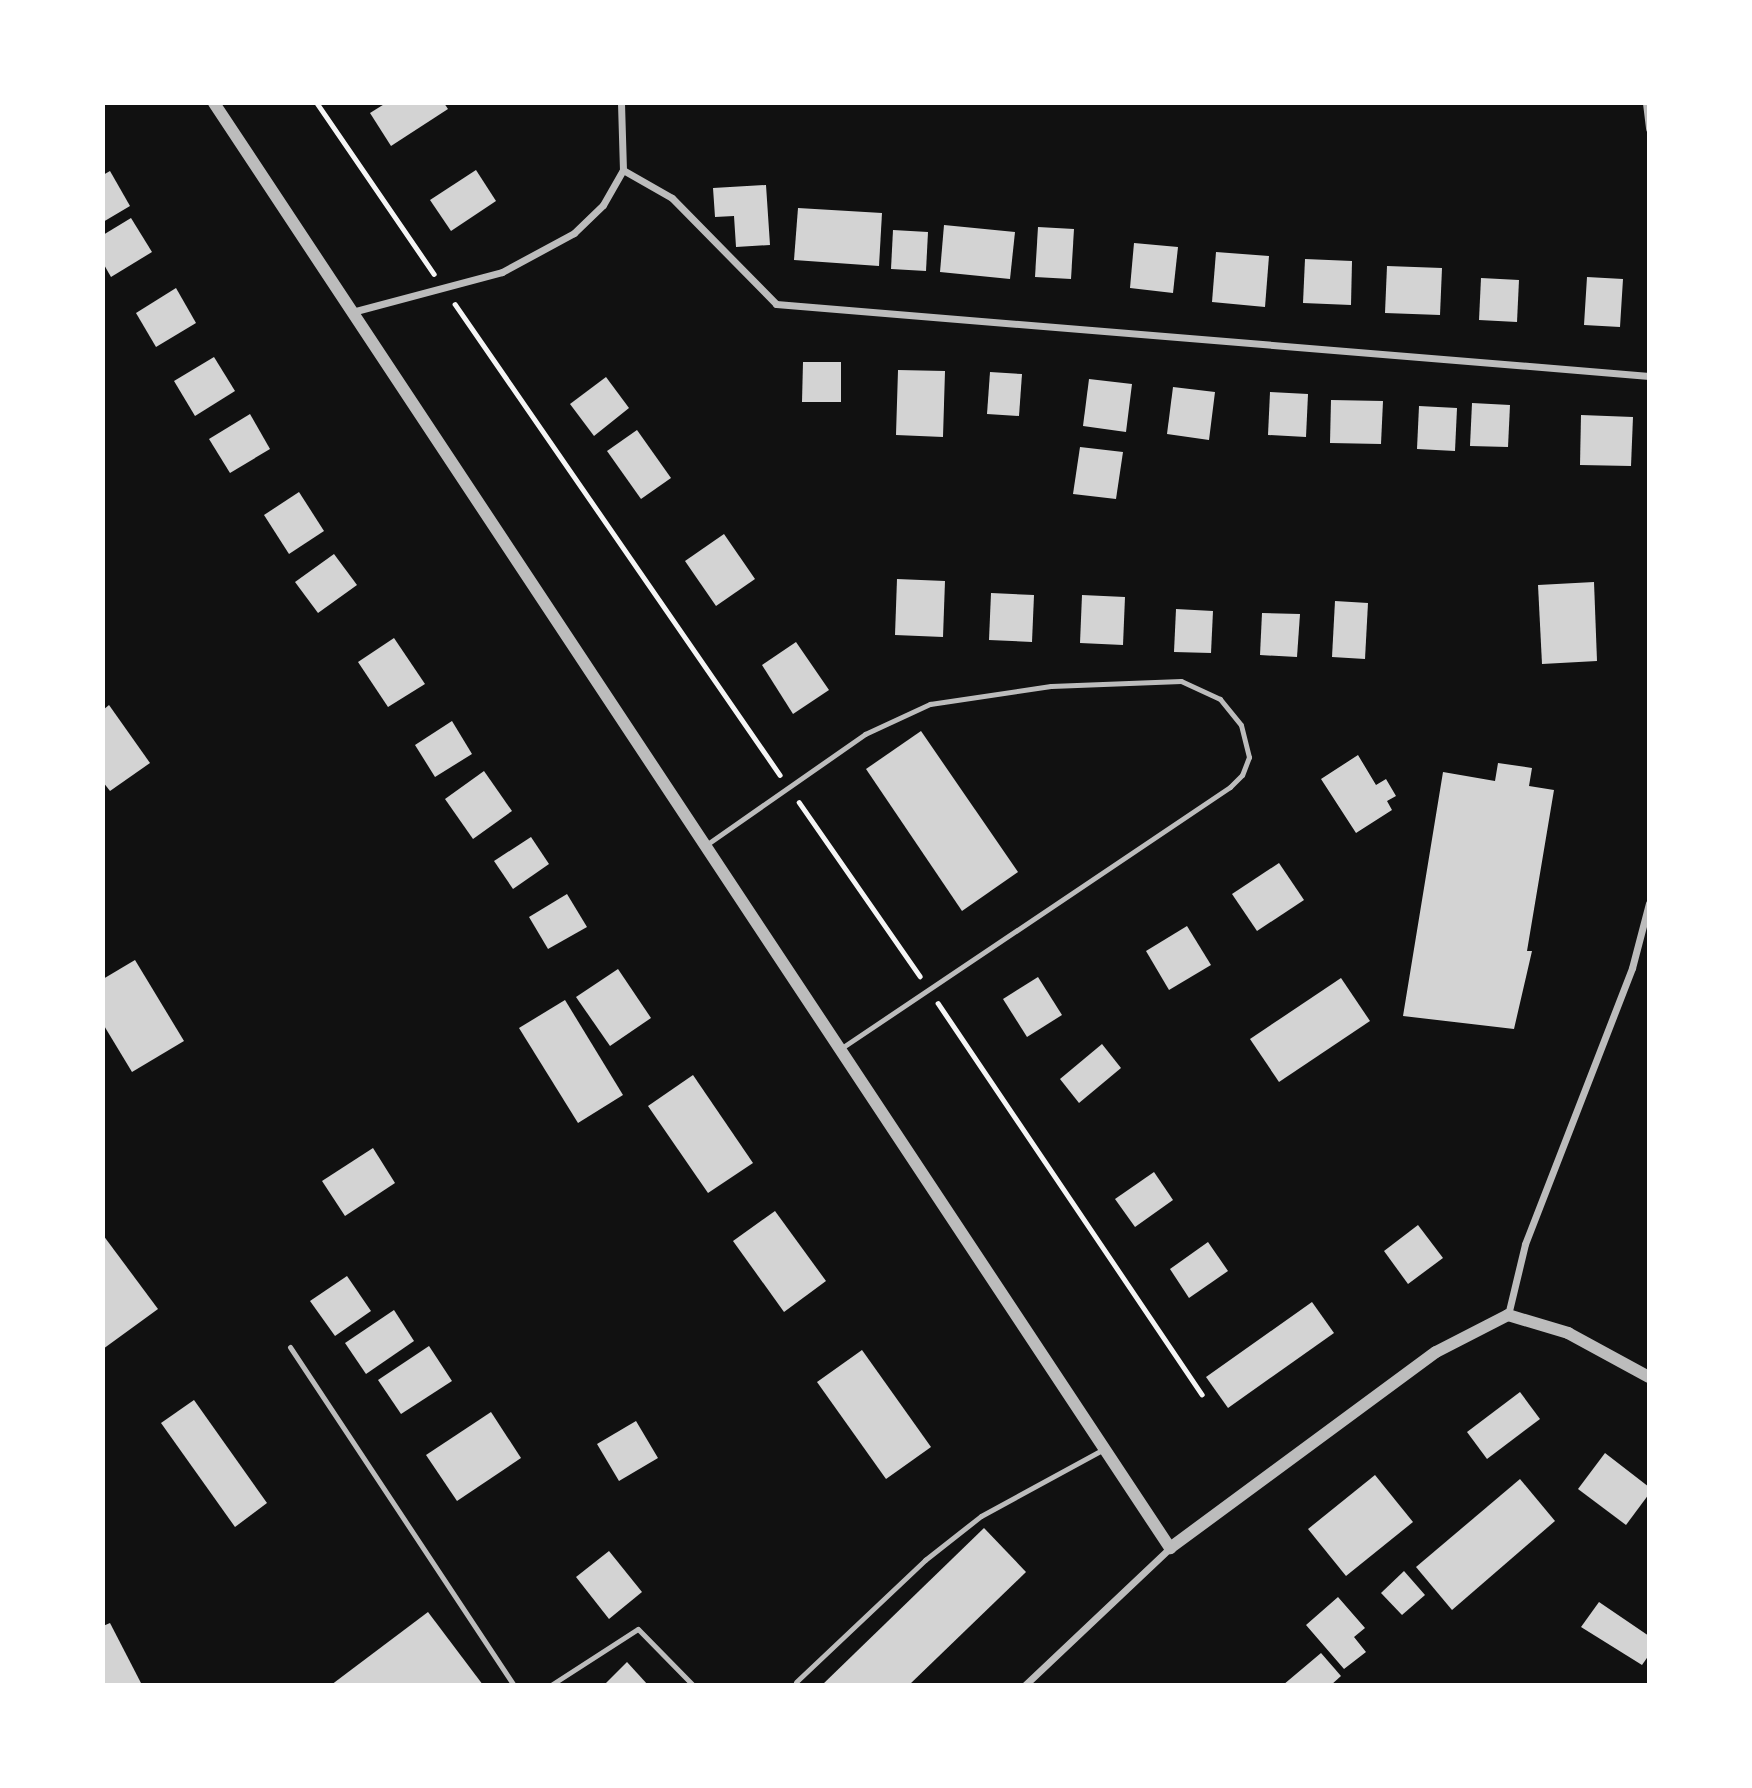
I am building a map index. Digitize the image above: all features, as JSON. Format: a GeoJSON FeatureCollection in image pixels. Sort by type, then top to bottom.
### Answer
{"type":"FeatureCollection","features":[{"type":"Feature","properties":{"kind":"street"},"geometry":{"type":"LineString","coordinates":[[214,103],[1170,1548]]}},
{"type":"Feature","properties":{"kind":"street"},"geometry":{"type":"LineString","coordinates":[[351,313],[442,286],[502,272],[574,233],[603,205],[623,170],[621,103]]}},
{"type":"Feature","properties":{"kind":"street"},"geometry":{"type":"LineString","coordinates":[[1646,103],[1649,129]]}},
{"type":"Feature","properties":{"kind":"street"},"geometry":{"type":"LineString","coordinates":[[623,170],[672,198],[776,304],[1649,376]]}},
{"type":"Feature","properties":{"kind":"street"},"geometry":{"type":"LineString","coordinates":[[1508,1315],[1525,1244],[1632,968],[1649,903]]}},
{"type":"Feature","properties":{"kind":"street"},"geometry":{"type":"LineString","coordinates":[[1025,1685],[1170,1548],[1436,1352],[1508,1315],[1568,1333],[1649,1377]]}},
{"type":"Feature","properties":{"kind":"lane"},"geometry":{"type":"LineString","coordinates":[[706,845],[865,734],[930,704],[1051,686],[1181,681],[1220,699],[1241,726],[1249,757],[1242,775],[1230,787],[841,1048]]}},
{"type":"Feature","properties":{"kind":"lane"},"geometry":{"type":"LineString","coordinates":[[290,1347],[514,1685]]}},
{"type":"Feature","properties":{"kind":"lane"},"geometry":{"type":"LineString","coordinates":[[796,1682],[925,1560],[981,1516],[1105,1449]]}},
{"type":"Feature","properties":{"kind":"lane"},"geometry":{"type":"LineString","coordinates":[[551,1685],[638,1629],[693,1685]]}},
{"type":"Feature","properties":{"kind":"path"},"geometry":{"type":"LineString","coordinates":[[317,103],[929,989],[1202,1394]]}},
{"type":"Feature","properties":{"kind":"building"},"geometry":{"type":"Polygon","coordinates":[[[386,103],[444,103],[448,109],[391,146],[370,113],[386,103]]]}},
{"type":"Feature","properties":{"kind":"building"},"geometry":{"type":"Polygon","coordinates":[[[476,170],[496,201],[451,231],[430,200],[476,170]]]}},
{"type":"Feature","properties":{"kind":"building"},"geometry":{"type":"Polygon","coordinates":[[[110,171],[130,206],[103,222],[103,175],[110,171]]]}},
{"type":"Feature","properties":{"kind":"building"},"geometry":{"type":"Polygon","coordinates":[[[766,185],[770,245],[736,247],[734,216],[715,217],[713,188],[766,185]]]}},
{"type":"Feature","properties":{"kind":"building"},"geometry":{"type":"Polygon","coordinates":[[[798,208],[882,213],[879,266],[794,260],[798,208]]]}},
{"type":"Feature","properties":{"kind":"building"},"geometry":{"type":"Polygon","coordinates":[[[131,218],[152,252],[111,277],[103,263],[103,235],[131,218]]]}},
{"type":"Feature","properties":{"kind":"building"},"geometry":{"type":"Polygon","coordinates":[[[944,225],[1015,232],[1010,279],[940,272],[944,225]]]}},
{"type":"Feature","properties":{"kind":"building"},"geometry":{"type":"Polygon","coordinates":[[[1038,227],[1074,229],[1071,279],[1035,277],[1038,227]]]}},
{"type":"Feature","properties":{"kind":"building"},"geometry":{"type":"Polygon","coordinates":[[[893,230],[928,232],[926,271],[891,269],[893,230]]]}},
{"type":"Feature","properties":{"kind":"building"},"geometry":{"type":"Polygon","coordinates":[[[1134,243],[1178,247],[1173,293],[1130,288],[1134,243]]]}},
{"type":"Feature","properties":{"kind":"building"},"geometry":{"type":"Polygon","coordinates":[[[1216,252],[1269,256],[1265,307],[1212,302],[1216,252]]]}},
{"type":"Feature","properties":{"kind":"building"},"geometry":{"type":"Polygon","coordinates":[[[1305,259],[1352,261],[1351,305],[1303,303],[1305,259]]]}},
{"type":"Feature","properties":{"kind":"building"},"geometry":{"type":"Polygon","coordinates":[[[1387,266],[1442,268],[1440,315],[1385,313],[1387,266]]]}},
{"type":"Feature","properties":{"kind":"building"},"geometry":{"type":"Polygon","coordinates":[[[1587,277],[1623,279],[1620,327],[1584,325],[1587,277]]]}},
{"type":"Feature","properties":{"kind":"building"},"geometry":{"type":"Polygon","coordinates":[[[1481,278],[1519,280],[1517,322],[1479,320],[1481,278]]]}},
{"type":"Feature","properties":{"kind":"building"},"geometry":{"type":"Polygon","coordinates":[[[176,288],[196,323],[156,347],[136,313],[176,288]]]}},
{"type":"Feature","properties":{"kind":"building"},"geometry":{"type":"Polygon","coordinates":[[[214,357],[235,391],[195,416],[174,381],[214,357]]]}},
{"type":"Feature","properties":{"kind":"building"},"geometry":{"type":"Polygon","coordinates":[[[803,362],[841,362],[841,402],[802,402],[803,362]]]}},
{"type":"Feature","properties":{"kind":"building"},"geometry":{"type":"Polygon","coordinates":[[[898,370],[945,371],[943,437],[896,435],[898,370]]]}},
{"type":"Feature","properties":{"kind":"building"},"geometry":{"type":"Polygon","coordinates":[[[990,372],[1022,374],[1019,416],[987,414],[990,372]]]}},
{"type":"Feature","properties":{"kind":"building"},"geometry":{"type":"Polygon","coordinates":[[[606,377],[629,408],[594,436],[570,404],[606,377]]]}},
{"type":"Feature","properties":{"kind":"building"},"geometry":{"type":"Polygon","coordinates":[[[1089,379],[1132,384],[1126,432],[1083,426],[1089,379]]]}},
{"type":"Feature","properties":{"kind":"building"},"geometry":{"type":"Polygon","coordinates":[[[1173,387],[1215,392],[1209,440],[1167,434],[1173,387]]]}},
{"type":"Feature","properties":{"kind":"building"},"geometry":{"type":"Polygon","coordinates":[[[1270,392],[1308,394],[1306,437],[1268,435],[1270,392]]]}},
{"type":"Feature","properties":{"kind":"building"},"geometry":{"type":"Polygon","coordinates":[[[1331,400],[1383,401],[1381,444],[1330,443],[1331,400]]]}},
{"type":"Feature","properties":{"kind":"building"},"geometry":{"type":"Polygon","coordinates":[[[1472,403],[1510,405],[1508,447],[1470,446],[1472,403]]]}},
{"type":"Feature","properties":{"kind":"building"},"geometry":{"type":"Polygon","coordinates":[[[1419,406],[1457,408],[1455,451],[1417,449],[1419,406]]]}},
{"type":"Feature","properties":{"kind":"building"},"geometry":{"type":"Polygon","coordinates":[[[250,414],[270,449],[230,473],[209,439],[250,414]]]}},
{"type":"Feature","properties":{"kind":"building"},"geometry":{"type":"Polygon","coordinates":[[[1581,415],[1633,417],[1631,466],[1580,465],[1581,415]]]}},
{"type":"Feature","properties":{"kind":"building"},"geometry":{"type":"Polygon","coordinates":[[[637,430],[671,478],[641,499],[607,451],[637,430]]]}},
{"type":"Feature","properties":{"kind":"building"},"geometry":{"type":"Polygon","coordinates":[[[1080,447],[1123,452],[1116,499],[1073,494],[1080,447]]]}},
{"type":"Feature","properties":{"kind":"building"},"geometry":{"type":"Polygon","coordinates":[[[299,492],[324,531],[289,554],[264,515],[299,492]]]}},
{"type":"Feature","properties":{"kind":"building"},"geometry":{"type":"Polygon","coordinates":[[[724,534],[755,579],[716,606],[685,561],[724,534]]]}},
{"type":"Feature","properties":{"kind":"building"},"geometry":{"type":"Polygon","coordinates":[[[334,554],[357,585],[318,613],[295,582],[334,554]]]}},
{"type":"Feature","properties":{"kind":"building"},"geometry":{"type":"Polygon","coordinates":[[[897,579],[945,581],[943,637],[895,635],[897,579]]]}},
{"type":"Feature","properties":{"kind":"building"},"geometry":{"type":"Polygon","coordinates":[[[1594,582],[1597,661],[1542,664],[1538,585],[1594,582]]]}},
{"type":"Feature","properties":{"kind":"building"},"geometry":{"type":"Polygon","coordinates":[[[991,593],[1034,595],[1032,642],[989,640],[991,593]]]}},
{"type":"Feature","properties":{"kind":"building"},"geometry":{"type":"Polygon","coordinates":[[[1082,595],[1125,597],[1123,645],[1080,643],[1082,595]]]}},
{"type":"Feature","properties":{"kind":"building"},"geometry":{"type":"Polygon","coordinates":[[[1335,601],[1368,603],[1365,659],[1332,657],[1335,601]]]}},
{"type":"Feature","properties":{"kind":"building"},"geometry":{"type":"Polygon","coordinates":[[[1176,609],[1213,611],[1211,653],[1174,652],[1176,609]]]}},
{"type":"Feature","properties":{"kind":"building"},"geometry":{"type":"Polygon","coordinates":[[[1262,613],[1300,614],[1297,657],[1260,655],[1262,613]]]}},
{"type":"Feature","properties":{"kind":"building"},"geometry":{"type":"Polygon","coordinates":[[[394,638],[425,684],[388,707],[358,662],[394,638]]]}},
{"type":"Feature","properties":{"kind":"building"},"geometry":{"type":"Polygon","coordinates":[[[796,642],[829,690],[793,714],[762,665],[796,642]]]}},
{"type":"Feature","properties":{"kind":"building"},"geometry":{"type":"Polygon","coordinates":[[[109,705],[150,763],[110,791],[103,782],[103,710],[109,705]]]}},
{"type":"Feature","properties":{"kind":"building"},"geometry":{"type":"Polygon","coordinates":[[[452,721],[472,754],[435,777],[415,745],[452,721]]]}},
{"type":"Feature","properties":{"kind":"building"},"geometry":{"type":"Polygon","coordinates":[[[921,731],[1018,872],[962,911],[866,769],[921,731]]]}},
{"type":"Feature","properties":{"kind":"building"},"geometry":{"type":"Polygon","coordinates":[[[1358,755],[1376,785],[1386,779],[1396,796],[1387,801],[1392,810],[1356,833],[1321,779],[1358,755]]]}},
{"type":"Feature","properties":{"kind":"building"},"geometry":{"type":"Polygon","coordinates":[[[1498,763],[1532,768],[1529,786],[1554,790],[1527,951],[1532,951],[1514,1029],[1403,1016],[1443,772],[1495,781],[1498,763]]]}},
{"type":"Feature","properties":{"kind":"building"},"geometry":{"type":"Polygon","coordinates":[[[484,771],[512,811],[473,839],[445,799],[484,771]]]}},
{"type":"Feature","properties":{"kind":"building"},"geometry":{"type":"Polygon","coordinates":[[[531,837],[549,864],[513,889],[494,861],[531,837]]]}},
{"type":"Feature","properties":{"kind":"building"},"geometry":{"type":"Polygon","coordinates":[[[1279,863],[1304,900],[1257,931],[1232,894],[1279,863]]]}},
{"type":"Feature","properties":{"kind":"building"},"geometry":{"type":"Polygon","coordinates":[[[567,894],[587,927],[548,949],[529,917],[567,894]]]}},
{"type":"Feature","properties":{"kind":"building"},"geometry":{"type":"Polygon","coordinates":[[[1187,926],[1211,965],[1169,990],[1146,951],[1187,926]]]}},
{"type":"Feature","properties":{"kind":"building"},"geometry":{"type":"Polygon","coordinates":[[[135,960],[184,1041],[132,1072],[103,1024],[103,979],[135,960]]]}},
{"type":"Feature","properties":{"kind":"building"},"geometry":{"type":"Polygon","coordinates":[[[618,969],[651,1018],[610,1046],[576,997],[618,969]]]}},
{"type":"Feature","properties":{"kind":"building"},"geometry":{"type":"Polygon","coordinates":[[[1038,977],[1062,1015],[1027,1037],[1003,999],[1038,977]]]}},
{"type":"Feature","properties":{"kind":"building"},"geometry":{"type":"Polygon","coordinates":[[[1341,978],[1370,1021],[1279,1082],[1250,1039],[1341,978]]]}},
{"type":"Feature","properties":{"kind":"building"},"geometry":{"type":"Polygon","coordinates":[[[565,1000],[623,1095],[578,1123],[519,1028],[565,1000]]]}},
{"type":"Feature","properties":{"kind":"building"},"geometry":{"type":"Polygon","coordinates":[[[1102,1044],[1121,1068],[1079,1103],[1060,1079],[1102,1044]]]}},
{"type":"Feature","properties":{"kind":"building"},"geometry":{"type":"Polygon","coordinates":[[[693,1075],[753,1163],[708,1193],[648,1106],[693,1075]]]}},
{"type":"Feature","properties":{"kind":"building"},"geometry":{"type":"Polygon","coordinates":[[[373,1148],[395,1183],[345,1216],[322,1181],[373,1148]]]}},
{"type":"Feature","properties":{"kind":"building"},"geometry":{"type":"Polygon","coordinates":[[[1154,1172],[1173,1200],[1135,1227],[1115,1199],[1154,1172]]]}},
{"type":"Feature","properties":{"kind":"building"},"geometry":{"type":"Polygon","coordinates":[[[775,1211],[826,1281],[784,1312],[733,1241],[775,1211]]]}},
{"type":"Feature","properties":{"kind":"building"},"geometry":{"type":"Polygon","coordinates":[[[1418,1225],[1443,1258],[1408,1284],[1384,1251],[1418,1225]]]}},
{"type":"Feature","properties":{"kind":"building"},"geometry":{"type":"Polygon","coordinates":[[[103,1235],[158,1309],[103,1349],[103,1235]]]}},
{"type":"Feature","properties":{"kind":"building"},"geometry":{"type":"Polygon","coordinates":[[[1208,1242],[1228,1271],[1189,1298],[1170,1269],[1208,1242]]]}},
{"type":"Feature","properties":{"kind":"building"},"geometry":{"type":"Polygon","coordinates":[[[347,1276],[371,1311],[335,1336],[310,1301],[347,1276]]]}},
{"type":"Feature","properties":{"kind":"building"},"geometry":{"type":"Polygon","coordinates":[[[1312,1302],[1334,1333],[1228,1408],[1206,1377],[1312,1302]]]}},
{"type":"Feature","properties":{"kind":"building"},"geometry":{"type":"Polygon","coordinates":[[[394,1310],[414,1341],[366,1374],[345,1343],[394,1310]]]}},
{"type":"Feature","properties":{"kind":"building"},"geometry":{"type":"Polygon","coordinates":[[[429,1346],[452,1381],[401,1414],[378,1380],[429,1346]]]}},
{"type":"Feature","properties":{"kind":"building"},"geometry":{"type":"Polygon","coordinates":[[[862,1350],[931,1447],[886,1479],[817,1382],[862,1350]]]}},
{"type":"Feature","properties":{"kind":"building"},"geometry":{"type":"Polygon","coordinates":[[[1520,1392],[1540,1419],[1487,1459],[1467,1432],[1520,1392]]]}},
{"type":"Feature","properties":{"kind":"building"},"geometry":{"type":"Polygon","coordinates":[[[194,1400],[267,1503],[235,1527],[161,1423],[194,1400]]]}},
{"type":"Feature","properties":{"kind":"building"},"geometry":{"type":"Polygon","coordinates":[[[491,1412],[521,1458],[457,1501],[426,1455],[491,1412]]]}},
{"type":"Feature","properties":{"kind":"building"},"geometry":{"type":"Polygon","coordinates":[[[636,1421],[658,1458],[619,1481],[597,1444],[636,1421]]]}},
{"type":"Feature","properties":{"kind":"building"},"geometry":{"type":"Polygon","coordinates":[[[1605,1453],[1649,1487],[1649,1494],[1626,1525],[1578,1489],[1605,1453]]]}},
{"type":"Feature","properties":{"kind":"building"},"geometry":{"type":"Polygon","coordinates":[[[1375,1475],[1413,1522],[1346,1576],[1308,1529],[1375,1475]]]}},
{"type":"Feature","properties":{"kind":"building"},"geometry":{"type":"Polygon","coordinates":[[[1520,1479],[1555,1521],[1452,1610],[1416,1567],[1520,1479]]]}},
{"type":"Feature","properties":{"kind":"building"},"geometry":{"type":"Polygon","coordinates":[[[984,1528],[1026,1572],[909,1685],[822,1685],[984,1528]]]}},
{"type":"Feature","properties":{"kind":"building"},"geometry":{"type":"Polygon","coordinates":[[[609,1551],[642,1592],[609,1619],[576,1577],[609,1551]]]}},
{"type":"Feature","properties":{"kind":"building"},"geometry":{"type":"Polygon","coordinates":[[[1404,1571],[1425,1595],[1402,1615],[1381,1593],[1404,1571]]]}},
{"type":"Feature","properties":{"kind":"building"},"geometry":{"type":"Polygon","coordinates":[[[1338,1597],[1365,1628],[1354,1637],[1366,1652],[1344,1669],[1306,1625],[1338,1597]]]}},
{"type":"Feature","properties":{"kind":"building"},"geometry":{"type":"Polygon","coordinates":[[[1599,1602],[1649,1636],[1649,1655],[1642,1665],[1581,1627],[1599,1602]]]}},
{"type":"Feature","properties":{"kind":"building"},"geometry":{"type":"Polygon","coordinates":[[[428,1612],[483,1685],[331,1685],[428,1612]]]}},
{"type":"Feature","properties":{"kind":"building"},"geometry":{"type":"Polygon","coordinates":[[[110,1623],[142,1685],[103,1685],[103,1626],[110,1623]]]}},
{"type":"Feature","properties":{"kind":"building"},"geometry":{"type":"Polygon","coordinates":[[[1321,1653],[1341,1676],[1331,1685],[1283,1685],[1321,1653]]]}},
{"type":"Feature","properties":{"kind":"building"},"geometry":{"type":"Polygon","coordinates":[[[627,1662],[648,1685],[604,1685],[627,1662]]]}}]}
